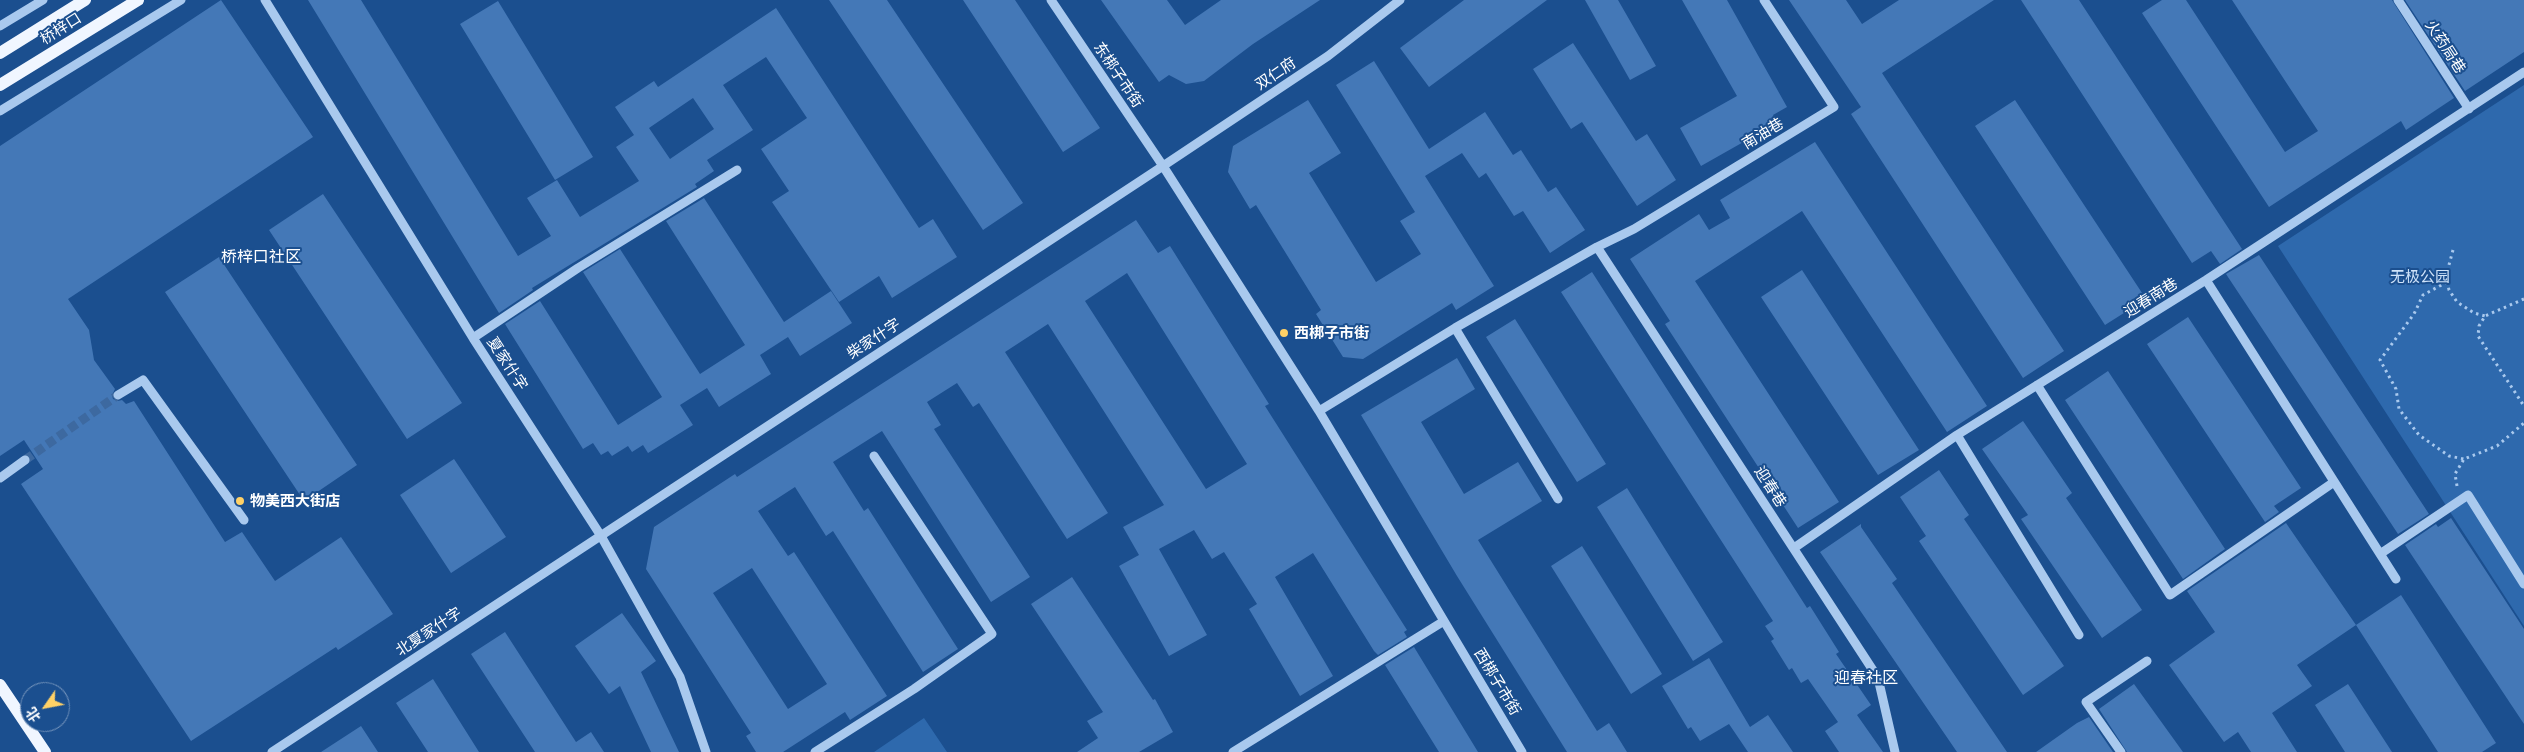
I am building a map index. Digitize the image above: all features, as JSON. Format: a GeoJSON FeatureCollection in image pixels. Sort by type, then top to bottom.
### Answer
{"type":"FeatureCollection","features":[{"type":"Feature","properties":{"kind":"main road","name":"桥梓口"},"geometry":{"type":"LineString","coordinates":[[0,53],[85,0]]}},
{"type":"Feature","properties":{"kind":"main road","name":"桥梓口"},"geometry":{"type":"LineString","coordinates":[[0,85],[138,0]]}},
{"type":"Feature","properties":{"kind":"main road"},"geometry":{"type":"LineString","coordinates":[[0,685],[45,752]]}},
{"type":"Feature","properties":{"kind":"street"},"geometry":{"type":"LineString","coordinates":[[0,26],[43,0]]}},
{"type":"Feature","properties":{"kind":"street"},"geometry":{"type":"LineString","coordinates":[[0,111],[181,0]]}},
{"type":"Feature","properties":{"kind":"street","name":"夏家什字"},"geometry":{"type":"LineString","coordinates":[[265,0],[474,338],[600,536],[680,676],[706,752]]}},
{"type":"Feature","properties":{"kind":"street","name":"东梆子市街"},"geometry":{"type":"LineString","coordinates":[[1051,0],[1163,166]]}},
{"type":"Feature","properties":{"kind":"street","name":"双仁府"},"geometry":{"type":"LineString","coordinates":[[1163,166],[1328,56],[1400,0]]}},
{"type":"Feature","properties":{"kind":"street","name":"南油巷"},"geometry":{"type":"LineString","coordinates":[[1596,247],[1634,229],[1834,107],[1764,0]]}},
{"type":"Feature","properties":{"kind":"street","name":"火药局巷"},"geometry":{"type":"LineString","coordinates":[[2398,0],[2468,109]]}},
{"type":"Feature","properties":{"kind":"street","name":"迎春南巷"},"geometry":{"type":"LineString","coordinates":[[1794,548],[1956,435],[2206,280],[2524,72]]}},
{"type":"Feature","properties":{"kind":"street","name":"西梆子市街"},"geometry":{"type":"LineString","coordinates":[[1163,166],[1320,411],[1522,752]]}},
{"type":"Feature","properties":{"kind":"street","name":"柴家什字"},"geometry":{"type":"LineString","coordinates":[[600,536],[1163,166]]}},
{"type":"Feature","properties":{"kind":"street"},"geometry":{"type":"LineString","coordinates":[[474,338],[578,268],[737,170]]}},
{"type":"Feature","properties":{"kind":"street"},"geometry":{"type":"LineString","coordinates":[[1320,411],[1455,328],[1596,247]]}},
{"type":"Feature","properties":{"kind":"street","name":"迎春巷"},"geometry":{"type":"LineString","coordinates":[[1596,247],[1878,678],[1895,752]]}},
{"type":"Feature","properties":{"kind":"street"},"geometry":{"type":"LineString","coordinates":[[2206,280],[2396,580]]}},
{"type":"Feature","properties":{"kind":"street"},"geometry":{"type":"LineString","coordinates":[[1455,328],[1558,499]]}},
{"type":"Feature","properties":{"kind":"street"},"geometry":{"type":"LineString","coordinates":[[118,395],[143,380],[244,520]]}},
{"type":"Feature","properties":{"kind":"street"},"geometry":{"type":"LineString","coordinates":[[2037,385],[2170,594],[2334,482]]}},
{"type":"Feature","properties":{"kind":"street"},"geometry":{"type":"LineString","coordinates":[[1956,435],[2079,635]]}},
{"type":"Feature","properties":{"kind":"street"},"geometry":{"type":"LineString","coordinates":[[815,752],[914,689],[992,634],[874,456]]}},
{"type":"Feature","properties":{"kind":"street"},"geometry":{"type":"LineString","coordinates":[[0,478],[25,460]]}},
{"type":"Feature","properties":{"kind":"street"},"geometry":{"type":"LineString","coordinates":[[2380,554],[2468,495],[2524,584]]}},
{"type":"Feature","properties":{"kind":"street","name":"北夏家什字"},"geometry":{"type":"LineString","coordinates":[[272,752],[600,536]]}},
{"type":"Feature","properties":{"kind":"street"},"geometry":{"type":"LineString","coordinates":[[1233,752],[1444,620]]}},
{"type":"Feature","properties":{"kind":"street"},"geometry":{"type":"LineString","coordinates":[[2121,752],[2086,702],[2147,661]]}},
{"type":"Feature","properties":{"kind":"path"},"geometry":{"type":"LineString","coordinates":[[2453,250],[2446,276],[2449,290],[2457,302],[2474,313],[2485,316]]}},
{"type":"Feature","properties":{"kind":"path"},"geometry":{"type":"LineString","coordinates":[[2448,282],[2423,295],[2414,314],[2380,360],[2396,389],[2399,409],[2419,435],[2449,456],[2464,459],[2496,446],[2524,423]]}},
{"type":"Feature","properties":{"kind":"path"},"geometry":{"type":"LineString","coordinates":[[2524,298],[2485,316],[2479,326],[2478,336],[2524,406]]}},
{"type":"Feature","properties":{"kind":"path"},"geometry":{"type":"LineString","coordinates":[[2458,502],[2455,474],[2464,459]]}},
{"type":"Feature","properties":{"kind":"green space","name":"无极公园"},"geometry":{"type":"Polygon","coordinates":[[[2524,85],[2524,626],[2278,246],[2524,85]]]}},
{"type":"Feature","properties":{"kind":"green space"},"geometry":{"type":"Polygon","coordinates":[[[924,718],[947,752],[874,752],[924,718]]]}},
{"type":"Feature","properties":{"kind":"building"},"geometry":{"type":"Polygon","coordinates":[[[221,0],[313,137],[68,299],[89,330],[94,360],[115,389],[112,395],[113,399],[122,400],[126,404],[134,401],[225,542],[242,532],[275,581],[341,537],[393,614],[338,650],[336,647],[191,741],[21,484],[43,469],[24,440],[0,456],[0,146],[221,0]]]}},
{"type":"Feature","properties":{"kind":"building"},"geometry":{"type":"Polygon","coordinates":[[[308,0],[361,0],[518,256],[551,236],[527,198],[557,180],[580,217],[639,181],[616,147],[634,135],[615,107],[654,81],[658,87],[776,8],[919,228],[933,219],[957,257],[892,298],[879,276],[839,302],[772,202],[789,191],[761,149],[807,118],[766,57],[723,85],[753,130],[707,160],[714,171],[695,184],[697,187],[532,288],[533,290],[499,313],[308,0]],[[693,98],[649,128],[670,159],[714,129],[693,98]]]}},
{"type":"Feature","properties":{"kind":"building"},"geometry":{"type":"Polygon","coordinates":[[[829,0],[887,0],[1023,203],[983,230],[829,0]]]}},
{"type":"Feature","properties":{"kind":"building"},"geometry":{"type":"Polygon","coordinates":[[[963,0],[1015,0],[1100,128],[1063,152],[963,0]]]}},
{"type":"Feature","properties":{"kind":"building"},"geometry":{"type":"Polygon","coordinates":[[[1101,0],[1167,0],[1185,25],[1221,0],[1320,0],[1253,44],[1204,81],[1186,84],[1169,75],[1159,82],[1101,0]]]}},
{"type":"Feature","properties":{"kind":"building"},"geometry":{"type":"Polygon","coordinates":[[[1464,0],[1547,0],[1429,87],[1400,48],[1464,0]]]}},
{"type":"Feature","properties":{"kind":"building"},"geometry":{"type":"Polygon","coordinates":[[[1585,0],[1618,0],[1656,66],[1630,80],[1585,0]]]}},
{"type":"Feature","properties":{"kind":"building"},"geometry":{"type":"Polygon","coordinates":[[[1682,0],[1727,0],[1787,107],[1773,115],[1777,123],[1701,166],[1680,128],[1737,96],[1682,0]]]}},
{"type":"Feature","properties":{"kind":"building"},"geometry":{"type":"Polygon","coordinates":[[[1789,0],[1846,0],[1862,24],[1899,0],[1994,0],[1882,73],[2064,351],[2023,378],[1851,114],[1861,107],[1789,0]]]}},
{"type":"Feature","properties":{"kind":"building"},"geometry":{"type":"Polygon","coordinates":[[[2021,0],[2079,0],[2242,249],[2220,264],[2211,251],[2192,263],[2021,0]]]}},
{"type":"Feature","properties":{"kind":"building"},"geometry":{"type":"Polygon","coordinates":[[[2162,0],[2186,0],[2285,152],[2318,131],[2232,0],[2392,0],[2454,98],[2406,130],[2401,121],[2269,207],[2142,13],[2162,0]]]}},
{"type":"Feature","properties":{"kind":"building"},"geometry":{"type":"Polygon","coordinates":[[[2405,0],[2524,0],[2524,52],[2465,91],[2405,0]]]}},
{"type":"Feature","properties":{"kind":"building"},"geometry":{"type":"Polygon","coordinates":[[[498,1],[593,157],[555,180],[460,24],[498,1]]]}},
{"type":"Feature","properties":{"kind":"building"},"geometry":{"type":"Polygon","coordinates":[[[1573,43],[1636,141],[1647,134],[1676,180],[1637,206],[1582,122],[1571,129],[1533,69],[1573,43]]]}},
{"type":"Feature","properties":{"kind":"building"},"geometry":{"type":"Polygon","coordinates":[[[1374,61],[1429,149],[1485,112],[1513,155],[1521,150],[1548,192],[1556,187],[1585,230],[1550,253],[1523,211],[1514,216],[1486,173],[1479,178],[1462,153],[1425,176],[1494,286],[1456,310],[1452,303],[1363,359],[1343,357],[1316,314],[1321,310],[1256,205],[1250,209],[1228,172],[1233,146],[1308,100],[1341,153],[1309,173],[1376,282],[1421,254],[1400,221],[1415,212],[1336,85],[1374,61]]]}},
{"type":"Feature","properties":{"kind":"building"},"geometry":{"type":"Polygon","coordinates":[[[2015,100],[2146,299],[2105,325],[1975,126],[2015,100]]]}},
{"type":"Feature","properties":{"kind":"building"},"geometry":{"type":"Polygon","coordinates":[[[1815,142],[1987,406],[1947,432],[1802,211],[1695,281],[1839,502],[1798,528],[1665,324],[1670,321],[1630,259],[1699,214],[1709,230],[1730,218],[1720,200],[1815,142]]]}},
{"type":"Feature","properties":{"kind":"building"},"geometry":{"type":"Polygon","coordinates":[[[323,194],[462,403],[407,439],[269,230],[323,194]]]}},
{"type":"Feature","properties":{"kind":"building"},"geometry":{"type":"Polygon","coordinates":[[[704,198],[784,322],[831,291],[852,323],[800,356],[788,337],[760,355],[771,374],[719,407],[707,388],[680,405],[693,425],[648,453],[643,445],[632,452],[628,446],[612,456],[608,451],[601,455],[593,443],[583,449],[505,324],[540,301],[618,425],[662,397],[583,272],[620,249],[700,374],[745,345],[666,221],[704,198]]]}},
{"type":"Feature","properties":{"kind":"building"},"geometry":{"type":"Polygon","coordinates":[[[1136,220],[1158,253],[1170,246],[1269,404],[1265,406],[1407,630],[1404,632],[1407,637],[1378,655],[1313,553],[1275,577],[1333,676],[1300,696],[1249,609],[1257,604],[1224,552],[1212,559],[1194,530],[1159,549],[1207,635],[1169,656],[1119,566],[1139,555],[1123,527],[1164,505],[1048,324],[1005,352],[1108,513],[1067,539],[979,403],[973,407],[957,383],[927,402],[941,425],[934,429],[1030,577],[991,602],[882,431],[833,462],[864,511],[868,508],[958,649],[923,672],[833,531],[826,536],[795,487],[758,511],[788,556],[794,552],[887,696],[850,720],[845,712],[783,752],[756,752],[746,736],[751,733],[646,569],[654,527],[735,474],[737,477],[1136,220]],[[1127,273],[1085,301],[1206,489],[1247,464],[1127,273]],[[752,568],[713,593],[788,709],[827,684],[752,568]]]}},
{"type":"Feature","properties":{"kind":"building"},"geometry":{"type":"Polygon","coordinates":[[[2259,255],[2429,514],[2398,534],[2226,274],[2259,255]]]}},
{"type":"Feature","properties":{"kind":"building"},"geometry":{"type":"Polygon","coordinates":[[[219,257],[357,465],[304,501],[165,292],[219,257]]]}},
{"type":"Feature","properties":{"kind":"building"},"geometry":{"type":"Polygon","coordinates":[[[1802,270],[1919,450],[1878,475],[1761,297],[1802,270]]]}},
{"type":"Feature","properties":{"kind":"building"},"geometry":{"type":"Polygon","coordinates":[[[1592,272],[1807,608],[1810,606],[1839,652],[1836,654],[1871,705],[1857,715],[1883,752],[1839,752],[1825,731],[1838,722],[1808,679],[1801,683],[1792,668],[1789,670],[1771,641],[1774,639],[1765,626],[1773,621],[1561,292],[1592,272]]]}},
{"type":"Feature","properties":{"kind":"building"},"geometry":{"type":"Polygon","coordinates":[[[2188,317],[2301,488],[2274,506],[2279,512],[2265,522],[2147,344],[2188,317]]]}},
{"type":"Feature","properties":{"kind":"building"},"geometry":{"type":"Polygon","coordinates":[[[1515,319],[1606,464],[1577,482],[1486,337],[1515,319]]]}},
{"type":"Feature","properties":{"kind":"building"},"geometry":{"type":"Polygon","coordinates":[[[1457,358],[1475,389],[1421,422],[1464,494],[1518,462],[1542,501],[1478,540],[1597,731],[1609,723],[1627,752],[1567,752],[1457,576],[1361,415],[1457,358]]]}},
{"type":"Feature","properties":{"kind":"building"},"geometry":{"type":"Polygon","coordinates":[[[2108,371],[2225,549],[2183,579],[2065,400],[2108,371]]]}},
{"type":"Feature","properties":{"kind":"building"},"geometry":{"type":"Polygon","coordinates":[[[2023,421],[2072,493],[2066,498],[2142,610],[2102,638],[2021,519],[2028,515],[1982,449],[2023,421]]]}},
{"type":"Feature","properties":{"kind":"building"},"geometry":{"type":"Polygon","coordinates":[[[454,459],[506,537],[451,573],[400,495],[454,459]]]}},
{"type":"Feature","properties":{"kind":"building"},"geometry":{"type":"Polygon","coordinates":[[[1939,470],[1969,515],[1964,519],[2064,666],[2023,695],[1919,541],[1926,536],[1900,497],[1939,470]]]}},
{"type":"Feature","properties":{"kind":"building"},"geometry":{"type":"Polygon","coordinates":[[[1627,488],[1723,642],[1693,661],[1597,507],[1627,488]]]}},
{"type":"Feature","properties":{"kind":"building"},"geometry":{"type":"Polygon","coordinates":[[[2451,518],[2524,629],[2524,724],[2405,545],[2436,524],[2438,527],[2451,518]]]}},
{"type":"Feature","properties":{"kind":"building"},"geometry":{"type":"Polygon","coordinates":[[[2286,523],[2356,625],[2297,665],[2312,686],[2272,713],[2297,752],[2251,752],[2238,732],[2224,742],[2169,665],[2215,632],[2187,591],[2286,523]]]}},
{"type":"Feature","properties":{"kind":"building"},"geometry":{"type":"Polygon","coordinates":[[[1861,524],[1861,527],[1897,579],[1892,583],[2007,752],[1957,752],[1820,552],[1861,524]]]}},
{"type":"Feature","properties":{"kind":"building"},"geometry":{"type":"Polygon","coordinates":[[[1582,546],[1662,674],[1631,694],[1551,566],[1582,546]]]}},
{"type":"Feature","properties":{"kind":"building"},"geometry":{"type":"Polygon","coordinates":[[[1072,577],[1153,700],[1155,699],[1173,732],[1139,752],[1077,752],[1098,738],[1087,721],[1103,712],[1031,604],[1072,577]]]}},
{"type":"Feature","properties":{"kind":"building"},"geometry":{"type":"Polygon","coordinates":[[[2401,595],[2496,743],[2482,752],[2438,752],[2356,625],[2401,595]]]}},
{"type":"Feature","properties":{"kind":"building"},"geometry":{"type":"Polygon","coordinates":[[[622,613],[656,661],[641,672],[679,752],[651,752],[620,686],[609,694],[575,646],[622,613]]]}},
{"type":"Feature","properties":{"kind":"building"},"geometry":{"type":"Polygon","coordinates":[[[505,632],[576,742],[591,732],[604,752],[535,752],[471,654],[505,632]]]}},
{"type":"Feature","properties":{"kind":"building"},"geometry":{"type":"Polygon","coordinates":[[[1414,647],[1478,752],[1439,752],[1385,665],[1414,647]]]}},
{"type":"Feature","properties":{"kind":"building"},"geometry":{"type":"Polygon","coordinates":[[[1709,658],[1750,727],[1768,715],[1793,752],[1748,752],[1729,724],[1700,741],[1691,727],[1688,729],[1662,686],[1709,658]]]}},
{"type":"Feature","properties":{"kind":"building"},"geometry":{"type":"Polygon","coordinates":[[[433,679],[479,752],[428,752],[396,703],[433,679]]]}},
{"type":"Feature","properties":{"kind":"building"},"geometry":{"type":"Polygon","coordinates":[[[2134,684],[2183,752],[2127,752],[2099,709],[2134,684]]]}},
{"type":"Feature","properties":{"kind":"building"},"geometry":{"type":"Polygon","coordinates":[[[2348,684],[2392,752],[2345,752],[2315,705],[2348,684]]]}},
{"type":"Feature","properties":{"kind":"building"},"geometry":{"type":"Polygon","coordinates":[[[2089,717],[2113,752],[2036,752],[2077,723],[2089,717]]]}},
{"type":"Feature","properties":{"kind":"building"},"geometry":{"type":"Polygon","coordinates":[[[361,726],[378,752],[321,752],[361,726]]]}},
{"type":"Feature","properties":{"kind":"tunnel"},"geometry":{"type":"LineString","coordinates":[[25,460],[118,395]]}},
{"type":"Feature","properties":{"kind":"place","name":"西梆子市街"},"geometry":{"type":"Point","coordinates":[1284,333]}},
{"type":"Feature","properties":{"kind":"place","name":"物美西大街店"},"geometry":{"type":"Point","coordinates":[240,501]}},
{"type":"Feature","properties":{"kind":"district","name":"桥梓口社区"},"geometry":{"type":"Point","coordinates":[261,257]}},
{"type":"Feature","properties":{"kind":"district","name":"迎春社区"},"geometry":{"type":"Point","coordinates":[1866,678]}}]}
